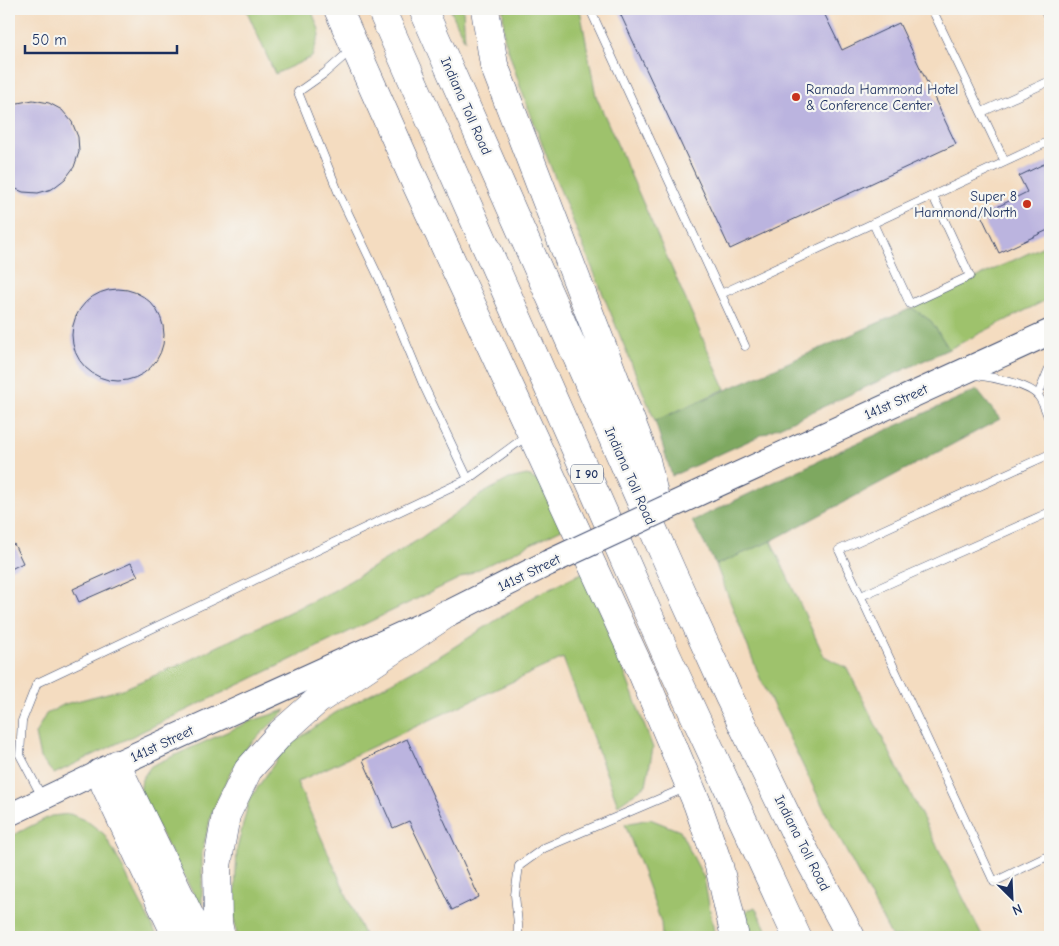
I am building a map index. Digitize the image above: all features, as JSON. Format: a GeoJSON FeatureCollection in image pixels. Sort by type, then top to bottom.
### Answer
{"type":"FeatureCollection","features":[{"type":"Feature","properties":{"kind":"highway"},"geometry":{"type":"LineString","coordinates":[[338,9],[411,173],[643,675],[689,786],[719,866],[735,937]]}},
{"type":"Feature","properties":{"kind":"highway","name":"I 90"},"geometry":{"type":"LineString","coordinates":[[381,9],[667,656],[797,937]]}},
{"type":"Feature","properties":{"kind":"highway","name":"Indiana Toll Road"},"geometry":{"type":"LineString","coordinates":[[423,9],[729,697],[793,829],[851,937]]}},
{"type":"Feature","properties":{"kind":"highway"},"geometry":{"type":"LineString","coordinates":[[485,9],[494,64],[646,460],[672,572]]}},
{"type":"Feature","properties":{"kind":"highway"},"geometry":{"type":"LineString","coordinates":[[221,937],[218,923],[217,866],[226,815],[248,770],[281,733],[318,700],[445,615]]}},
{"type":"Feature","properties":{"kind":"highway"},"geometry":{"type":"LineString","coordinates":[[108,768],[177,937]]}},
{"type":"Feature","properties":{"kind":"highway"},"geometry":{"type":"LineString","coordinates":[[108,768],[200,937]]}},
{"type":"Feature","properties":{"kind":"main road","name":"141st Street"},"geometry":{"type":"LineString","coordinates":[[108,768],[445,615],[548,563],[1050,332]]}},
{"type":"Feature","properties":{"kind":"street","name":"141st Street"},"geometry":{"type":"LineString","coordinates":[[9,815],[108,768]]}},
{"type":"Feature","properties":{"kind":"lane"},"geometry":{"type":"LineString","coordinates":[[590,9],[745,346]]}},
{"type":"Feature","properties":{"kind":"lane"},"geometry":{"type":"LineString","coordinates":[[932,9],[1005,162]]}},
{"type":"Feature","properties":{"kind":"lane"},"geometry":{"type":"LineString","coordinates":[[1044,9],[1050,23]]}},
{"type":"Feature","properties":{"kind":"lane"},"geometry":{"type":"LineString","coordinates":[[355,47],[325,73],[298,92],[339,194],[380,280],[424,384],[468,479]]}},
{"type":"Feature","properties":{"kind":"lane"},"geometry":{"type":"LineString","coordinates":[[982,112],[1050,81]]}},
{"type":"Feature","properties":{"kind":"lane"},"geometry":{"type":"LineString","coordinates":[[721,294],[1050,141]]}},
{"type":"Feature","properties":{"kind":"lane"},"geometry":{"type":"LineString","coordinates":[[873,223],[910,304],[970,276],[933,196]]}},
{"type":"Feature","properties":{"kind":"lane"},"geometry":{"type":"LineString","coordinates":[[1038,395],[1050,366]]}},
{"type":"Feature","properties":{"kind":"lane"},"geometry":{"type":"LineString","coordinates":[[964,372],[998,378],[1016,384],[1038,395],[1050,422]]}},
{"type":"Feature","properties":{"kind":"lane"},"geometry":{"type":"LineString","coordinates":[[43,799],[20,755],[22,720],[37,683],[468,479],[531,433]]}},
{"type":"Feature","properties":{"kind":"lane"},"geometry":{"type":"LineString","coordinates":[[1050,454],[839,550],[994,882],[1050,855]]}},
{"type":"Feature","properties":{"kind":"lane"},"geometry":{"type":"LineString","coordinates":[[861,596],[1050,512]]}},
{"type":"Feature","properties":{"kind":"lane"},"geometry":{"type":"LineString","coordinates":[[518,937],[515,895],[519,866],[544,848],[689,786]]}},
{"type":"Feature","properties":{"kind":"green space"},"geometry":{"type":"Polygon","coordinates":[[[246,9],[311,9],[320,32],[312,57],[275,74],[246,9]]]}},
{"type":"Feature","properties":{"kind":"green space"},"geometry":{"type":"Polygon","coordinates":[[[450,9],[463,9],[465,41],[450,9]]]}},
{"type":"Feature","properties":{"kind":"green space"},"geometry":{"type":"Polygon","coordinates":[[[503,9],[580,9],[596,96],[725,389],[655,421],[552,170],[521,89],[504,37],[503,9]]]}},
{"type":"Feature","properties":{"kind":"green space"},"geometry":{"type":"Polygon","coordinates":[[[1050,243],[1050,298],[949,349],[931,321],[912,308],[1050,243]]]}},
{"type":"Feature","properties":{"kind":"green space"},"geometry":{"type":"Polygon","coordinates":[[[912,308],[931,321],[949,349],[672,476],[655,421],[912,308]]]}},
{"type":"Feature","properties":{"kind":"green space"},"geometry":{"type":"Polygon","coordinates":[[[977,390],[1000,419],[771,541],[716,565],[692,521],[835,453],[977,390]]]}},
{"type":"Feature","properties":{"kind":"green space"},"geometry":{"type":"Polygon","coordinates":[[[527,475],[541,483],[566,527],[54,774],[40,758],[35,734],[46,714],[65,704],[123,689],[179,665],[333,591],[418,540],[482,494],[509,479],[527,475]]]}},
{"type":"Feature","properties":{"kind":"green space"},"geometry":{"type":"Polygon","coordinates":[[[771,541],[824,656],[847,668],[983,937],[892,937],[828,817],[760,678],[716,565],[771,541]]]}},
{"type":"Feature","properties":{"kind":"green space"},"geometry":{"type":"Polygon","coordinates":[[[586,571],[653,748],[646,785],[618,805],[563,658],[297,782],[365,937],[237,937],[234,917],[237,849],[249,800],[285,748],[335,713],[443,654],[536,595],[586,571]]]}},
{"type":"Feature","properties":{"kind":"green space"},"geometry":{"type":"Polygon","coordinates":[[[286,710],[249,745],[228,777],[212,812],[202,853],[202,910],[140,794],[142,779],[151,766],[251,721],[286,710]]]}},
{"type":"Feature","properties":{"kind":"green space"},"geometry":{"type":"Polygon","coordinates":[[[70,814],[87,821],[104,834],[158,937],[9,937],[9,837],[51,816],[70,814]]]}},
{"type":"Feature","properties":{"kind":"green space"},"geometry":{"type":"Polygon","coordinates":[[[650,819],[680,831],[704,878],[715,937],[662,937],[661,922],[625,824],[650,819]]]}},
{"type":"Feature","properties":{"kind":"green space"},"geometry":{"type":"Polygon","coordinates":[[[755,907],[770,937],[749,937],[743,913],[755,907]]]}},
{"type":"Feature","properties":{"kind":"building","name":"Ramada Hammond Hotel & Conference Center"},"geometry":{"type":"Polygon","coordinates":[[[618,9],[822,9],[842,50],[899,23],[956,144],[730,249],[618,9]]]}},
{"type":"Feature","properties":{"kind":"building"},"geometry":{"type":"Polygon","coordinates":[[[33,100],[49,103],[62,110],[72,122],[78,137],[79,152],[74,167],[65,179],[52,189],[38,193],[23,192],[9,186],[9,108],[18,103],[33,100]]]}},
{"type":"Feature","properties":{"kind":"building","name":"Super 8 Hammond/North"},"geometry":{"type":"Polygon","coordinates":[[[1050,161],[1050,229],[999,253],[981,215],[1027,192],[1019,176],[1050,161]]]}},
{"type":"Feature","properties":{"kind":"building"},"geometry":{"type":"Polygon","coordinates":[[[118,289],[127,290],[144,297],[156,309],[163,326],[163,344],[156,361],[144,373],[127,380],[118,381],[109,380],[92,373],[80,361],[73,344],[72,335],[73,326],[80,309],[92,297],[109,290],[118,289]]]}},
{"type":"Feature","properties":{"kind":"building"},"geometry":{"type":"Polygon","coordinates":[[[14,544],[23,563],[9,570],[9,547],[14,544]]]}},
{"type":"Feature","properties":{"kind":"building"},"geometry":{"type":"Polygon","coordinates":[[[131,563],[138,576],[79,602],[73,589],[131,563]]]}},
{"type":"Feature","properties":{"kind":"building"},"geometry":{"type":"Polygon","coordinates":[[[407,739],[479,897],[452,910],[409,821],[393,828],[363,760],[407,739]]]}},
{"type":"Feature","properties":{"kind":"place","name":"Ramada Hammond Hotel & Conference Center"},"geometry":{"type":"Point","coordinates":[796,97]}},
{"type":"Feature","properties":{"kind":"place","name":"Super 8 Hammond/North"},"geometry":{"type":"Point","coordinates":[1027,204]}}]}
